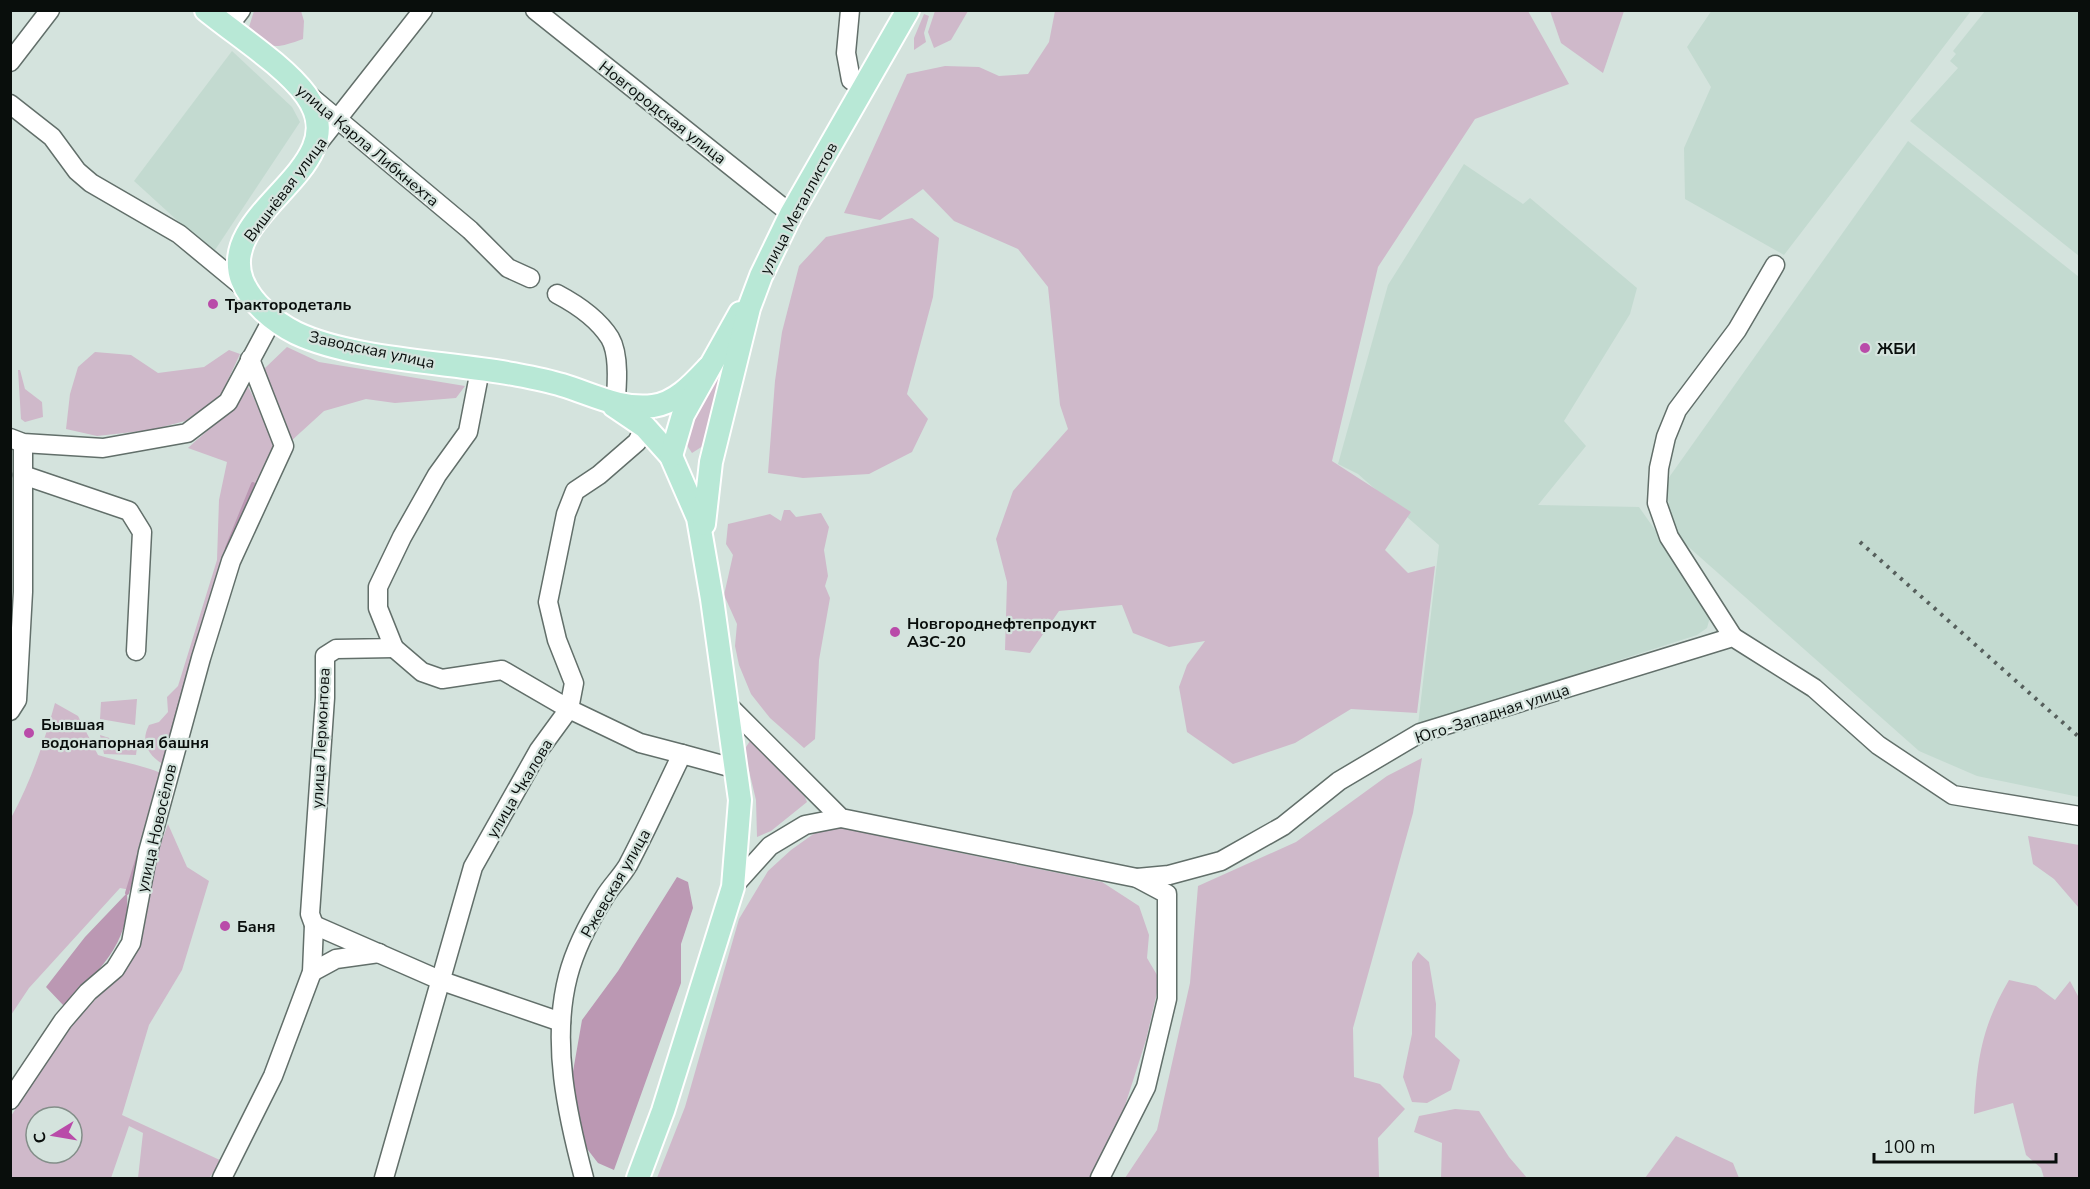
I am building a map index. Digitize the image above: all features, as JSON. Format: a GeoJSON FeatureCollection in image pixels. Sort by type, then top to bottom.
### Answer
{"type":"FeatureCollection","features":[{"type":"Feature","properties":{"kind":"main road","name":"улица Карла Либкнехта"},"geometry":{"type":"LineString","coordinates":[[206,10],[234,19],[301,89]]}},
{"type":"Feature","properties":{"kind":"main road","name":"улица Металлистов"},"geometry":{"type":"LineString","coordinates":[[706,561],[704,529],[711,462],[749,308],[761,276],[791,214],[908,10]]}},
{"type":"Feature","properties":{"kind":"main road"},"geometry":{"type":"LineString","coordinates":[[301,89],[312,105],[318,124],[313,150]]}},
{"type":"Feature","properties":{"kind":"main road","name":"Вишнёвая улица"},"geometry":{"type":"LineString","coordinates":[[248,291],[239,268],[242,246],[247,234],[313,150]]}},
{"type":"Feature","properties":{"kind":"main road"},"geometry":{"type":"LineString","coordinates":[[711,462],[674,462],[683,416],[761,276]]}},
{"type":"Feature","properties":{"kind":"main road","name":"Заводская улица"},"geometry":{"type":"LineString","coordinates":[[248,291],[273,318],[295,332],[332,344],[561,385],[645,417],[674,462],[698,518],[706,561]]}},
{"type":"Feature","properties":{"kind":"main road"},"geometry":{"type":"LineString","coordinates":[[645,417],[676,398],[708,368]]}},
{"type":"Feature","properties":{"kind":"main road"},"geometry":{"type":"LineString","coordinates":[[638,1179],[663,1111],[733,887],[740,800],[706,561]]}},
{"type":"Feature","properties":{"kind":"street"},"geometry":{"type":"LineString","coordinates":[[10,62],[50,10]]}},
{"type":"Feature","properties":{"kind":"street","name":"Вишнёвая улица"},"geometry":{"type":"LineString","coordinates":[[313,150],[423,10]]}},
{"type":"Feature","properties":{"kind":"street","name":"Новгородская улица"},"geometry":{"type":"LineString","coordinates":[[535,10],[791,214]]}},
{"type":"Feature","properties":{"kind":"street"},"geometry":{"type":"LineString","coordinates":[[850,10],[846,53],[851,80],[862,88]]}},
{"type":"Feature","properties":{"kind":"street","name":"улица Карла Либкнехта"},"geometry":{"type":"LineString","coordinates":[[301,89],[470,230],[508,268],[530,278]]}},
{"type":"Feature","properties":{"kind":"street","name":"Заводская улица"},"geometry":{"type":"LineString","coordinates":[[10,104],[52,137],[77,171],[91,183],[179,234],[248,291]]}},
{"type":"Feature","properties":{"kind":"street"},"geometry":{"type":"LineString","coordinates":[[1775,265],[1737,330],[1677,410],[1666,437],[1659,468],[1657,503],[1669,537],[1733,637],[1814,688],[1878,745],[1953,795],[2079,816]]}},
{"type":"Feature","properties":{"kind":"street"},"geometry":{"type":"LineString","coordinates":[[556,294],[579,306],[610,338],[615,356],[609,403]]}},
{"type":"Feature","properties":{"kind":"street"},"geometry":{"type":"LineString","coordinates":[[10,711],[17,700],[18,692],[22,592],[22,475],[17,441],[103,448],[187,433],[228,402],[273,318]]}},
{"type":"Feature","properties":{"kind":"street","name":"улица Новосёлов"},"geometry":{"type":"LineString","coordinates":[[10,1100],[63,1021],[88,992],[115,969],[131,943],[148,852],[201,658],[231,561],[284,446],[250,359]]}},
{"type":"Feature","properties":{"kind":"street"},"geometry":{"type":"LineString","coordinates":[[480,370],[468,432],[425,496],[378,587],[378,608],[394,648],[422,672],[442,679],[502,670],[569,709],[640,743],[737,769]]}},
{"type":"Feature","properties":{"kind":"street","name":"улица Чкалова"},"geometry":{"type":"LineString","coordinates":[[384,1179],[473,867],[539,750],[569,709],[574,684],[557,640],[548,602],[566,514],[575,491],[637,442],[645,417]]}},
{"type":"Feature","properties":{"kind":"street"},"geometry":{"type":"LineString","coordinates":[[22,475],[129,511],[142,532],[135,651]]}},
{"type":"Feature","properties":{"kind":"street","name":"Юго-Западная улица"},"geometry":{"type":"LineString","coordinates":[[1137,878],[1169,875],[1221,861],[1283,826],[1339,781],[1420,733],[1733,637]]}},
{"type":"Feature","properties":{"kind":"street","name":"улица Лермонтова"},"geometry":{"type":"LineString","coordinates":[[222,1179],[273,1076],[312,972],[314,925],[310,914],[325,698],[325,656],[336,649],[394,648]]}},
{"type":"Feature","properties":{"kind":"street"},"geometry":{"type":"LineString","coordinates":[[728,705],[841,818]]}},
{"type":"Feature","properties":{"kind":"street","name":"Ржевская улица"},"geometry":{"type":"LineString","coordinates":[[584,1179],[568,1117],[561,1022],[568,976],[584,934],[604,897],[627,867],[682,754]]}},
{"type":"Feature","properties":{"kind":"street"},"geometry":{"type":"LineString","coordinates":[[733,887],[770,846],[805,825],[841,818],[1137,878],[1167,894]]}},
{"type":"Feature","properties":{"kind":"street"},"geometry":{"type":"LineString","coordinates":[[1100,1179],[1146,1087],[1167,999],[1169,875]]}},
{"type":"Feature","properties":{"kind":"street"},"geometry":{"type":"LineString","coordinates":[[314,925],[442,981],[561,1022]]}},
{"type":"Feature","properties":{"kind":"street"},"geometry":{"type":"LineString","coordinates":[[312,972],[336,959],[379,953]]}},
{"type":"Feature","properties":{"kind":"shaded area"},"geometry":{"type":"Polygon","coordinates":[[[1712,10],[1971,11],[1784,255],[1685,199],[1684,148],[1711,87],[1687,47],[1712,10]]]}},
{"type":"Feature","properties":{"kind":"shaded area"},"geometry":{"type":"Polygon","coordinates":[[[254,11],[301,11],[304,21],[303,39],[279,46],[267,44],[249,27],[254,11]]]}},
{"type":"Feature","properties":{"kind":"shaded area"},"geometry":{"type":"Polygon","coordinates":[[[935,11],[968,11],[951,40],[934,48],[928,32],[935,11]]]}},
{"type":"Feature","properties":{"kind":"shaded area"},"geometry":{"type":"Polygon","coordinates":[[[1055,11],[1528,11],[1569,84],[1475,119],[1378,267],[1332,461],[1411,512],[1385,550],[1408,573],[1435,566],[1417,713],[1351,709],[1295,743],[1233,764],[1187,732],[1179,687],[1187,665],[1205,641],[1169,647],[1133,633],[1122,605],[1059,611],[1030,653],[1005,650],[1007,582],[996,539],[1013,491],[1068,429],[1060,405],[1048,287],[1018,249],[954,221],[923,189],[880,220],[844,213],[907,74],[945,66],[979,67],[999,76],[1028,74],[1049,42],[1055,11]]]}},
{"type":"Feature","properties":{"kind":"shaded area"},"geometry":{"type":"Polygon","coordinates":[[[1550,11],[1624,11],[1603,73],[1561,43],[1550,11]]]}},
{"type":"Feature","properties":{"kind":"shaded area"},"geometry":{"type":"Polygon","coordinates":[[[1985,11],[2079,11],[2079,256],[1910,121],[1958,68],[1950,61],[1956,54],[1953,51],[1985,11]]]}},
{"type":"Feature","properties":{"kind":"shaded area"},"geometry":{"type":"Polygon","coordinates":[[[924,14],[929,16],[924,33],[926,42],[914,50],[914,38],[924,14]]]}},
{"type":"Feature","properties":{"kind":"shaded area"},"geometry":{"type":"Polygon","coordinates":[[[232,51],[292,107],[300,122],[213,253],[134,181],[232,51]]]}},
{"type":"Feature","properties":{"kind":"shaded area"},"geometry":{"type":"Polygon","coordinates":[[[1908,141],[2079,277],[2079,797],[1977,776],[1919,751],[1674,534],[1665,483],[1908,141]]]}},
{"type":"Feature","properties":{"kind":"shaded area"},"geometry":{"type":"Polygon","coordinates":[[[1464,164],[1523,204],[1530,198],[1637,288],[1630,314],[1564,421],[1586,446],[1538,505],[1639,507],[1700,594],[1710,617],[1707,628],[1697,635],[1418,725],[1439,545],[1358,474],[1338,464],[1388,285],[1464,164]]]}},
{"type":"Feature","properties":{"kind":"shaded area"},"geometry":{"type":"Polygon","coordinates":[[[912,218],[939,238],[933,297],[907,394],[928,419],[912,452],[869,474],[803,478],[768,473],[775,381],[782,332],[799,266],[826,237],[912,218]]]}},
{"type":"Feature","properties":{"kind":"shaded area"},"geometry":{"type":"Polygon","coordinates":[[[287,347],[319,362],[465,386],[456,398],[395,403],[366,399],[324,411],[290,442],[264,369],[287,347]]]}},
{"type":"Feature","properties":{"kind":"shaded area"},"geometry":{"type":"Polygon","coordinates":[[[727,348],[706,444],[692,453],[684,441],[691,420],[727,348]]]}},
{"type":"Feature","properties":{"kind":"shaded area"},"geometry":{"type":"Polygon","coordinates":[[[229,350],[240,354],[220,397],[185,421],[151,430],[97,436],[66,429],[70,394],[78,367],[95,352],[131,355],[158,373],[204,367],[229,350]]]}},
{"type":"Feature","properties":{"kind":"shaded area"},"geometry":{"type":"Polygon","coordinates":[[[18,370],[20,370],[25,389],[42,402],[43,417],[25,422],[21,419],[18,370]]]}},
{"type":"Feature","properties":{"kind":"shaded area"},"geometry":{"type":"Polygon","coordinates":[[[247,384],[278,449],[168,767],[151,755],[146,744],[146,732],[149,725],[159,722],[168,712],[167,697],[178,686],[217,560],[219,500],[227,462],[188,448],[228,411],[247,384]]]}},
{"type":"Feature","properties":{"kind":"shaded area"},"geometry":{"type":"Polygon","coordinates":[[[784,510],[790,510],[796,517],[821,513],[829,527],[824,550],[828,576],[825,586],[830,598],[819,660],[815,739],[804,748],[770,718],[751,694],[739,665],[735,646],[737,624],[724,595],[733,555],[726,544],[728,524],[770,514],[781,521],[784,510]]]}},
{"type":"Feature","properties":{"kind":"shaded area"},"geometry":{"type":"Polygon","coordinates":[[[137,699],[135,725],[100,719],[101,702],[137,699]]]}},
{"type":"Feature","properties":{"kind":"shaded area"},"geometry":{"type":"Polygon","coordinates":[[[55,703],[78,716],[98,755],[165,775],[136,891],[120,888],[29,988],[11,1015],[11,818],[36,762],[55,703]]]}},
{"type":"Feature","properties":{"kind":"shaded area"},"geometry":{"type":"Polygon","coordinates":[[[100,735],[137,747],[136,755],[104,754],[100,735]]]}},
{"type":"Feature","properties":{"kind":"shaded area"},"geometry":{"type":"Polygon","coordinates":[[[750,741],[805,797],[807,802],[771,831],[757,837],[756,800],[744,750],[750,741]]]}},
{"type":"Feature","properties":{"kind":"shaded area"},"geometry":{"type":"Polygon","coordinates":[[[1422,758],[1413,813],[1353,1028],[1354,1077],[1380,1084],[1405,1109],[1378,1138],[1379,1178],[1125,1178],[1157,1130],[1190,983],[1198,886],[1296,842],[1387,776],[1422,758]]]}},
{"type":"Feature","properties":{"kind":"shaded area"},"geometry":{"type":"Polygon","coordinates":[[[168,824],[187,867],[209,881],[182,970],[149,1025],[122,1115],[222,1161],[209,1178],[138,1178],[143,1133],[129,1126],[111,1178],[11,1178],[11,1116],[72,1023],[102,993],[137,951],[151,871],[168,824]]]}},
{"type":"Feature","properties":{"kind":"shaded area"},"geometry":{"type":"Polygon","coordinates":[[[853,827],[907,842],[1102,882],[1139,906],[1149,935],[1147,958],[1160,980],[1146,1040],[1122,1115],[1089,1178],[657,1178],[685,1107],[739,919],[768,871],[791,850],[819,830],[853,827]]]}},
{"type":"Feature","properties":{"kind":"shaded area"},"geometry":{"type":"Polygon","coordinates":[[[2028,836],[2079,845],[2079,908],[2054,879],[2033,864],[2028,836]]]}},
{"type":"Feature","properties":{"kind":"shaded area"},"geometry":{"type":"Polygon","coordinates":[[[677,877],[688,882],[693,908],[681,944],[681,983],[614,1170],[598,1163],[581,1141],[571,1083],[582,1020],[618,971],[677,877]]]}},
{"type":"Feature","properties":{"kind":"shaded area"},"geometry":{"type":"Polygon","coordinates":[[[127,893],[127,911],[118,942],[99,969],[64,1006],[46,987],[85,937],[127,893]]]}},
{"type":"Feature","properties":{"kind":"shaded area"},"geometry":{"type":"Polygon","coordinates":[[[1418,952],[1429,962],[1436,1004],[1435,1037],[1460,1060],[1451,1090],[1427,1103],[1412,1102],[1403,1077],[1412,1034],[1412,962],[1418,952]]]}},
{"type":"Feature","properties":{"kind":"shaded area"},"geometry":{"type":"Polygon","coordinates":[[[2009,980],[2036,986],[2055,1000],[2070,981],[2079,998],[2079,1178],[2044,1178],[2041,1168],[2026,1155],[2013,1103],[1974,1114],[1982,1045],[1992,1014],[2009,980]]]}},
{"type":"Feature","properties":{"kind":"shaded area"},"geometry":{"type":"Polygon","coordinates":[[[1455,1109],[1479,1111],[1509,1157],[1527,1178],[1441,1178],[1442,1143],[1414,1132],[1419,1116],[1455,1109]]]}},
{"type":"Feature","properties":{"kind":"shaded area"},"geometry":{"type":"Polygon","coordinates":[[[1676,1136],[1733,1163],[1739,1178],[1645,1178],[1676,1136]]]}},
{"type":"Feature","properties":{"kind":"waterway"},"geometry":{"type":"LineString","coordinates":[[227,548],[253,484]]}},
{"type":"Feature","properties":{"kind":"waterway"},"geometry":{"type":"LineString","coordinates":[[160,775],[199,635]]}},
{"type":"Feature","properties":{"kind":"waterway"},"geometry":{"type":"LineString","coordinates":[[127,893],[138,857]]}},
{"type":"Feature","properties":{"kind":"railway"},"geometry":{"type":"LineString","coordinates":[[1860,542],[2080,738]]}},
{"type":"Feature","properties":{"kind":"place","name":"Трактородеталь"},"geometry":{"type":"Point","coordinates":[213,304]}},
{"type":"Feature","properties":{"kind":"place","name":"ЖБИ"},"geometry":{"type":"Point","coordinates":[1865,348]}},
{"type":"Feature","properties":{"kind":"place","name":"Новгороднефтепродукт АЗС-20"},"geometry":{"type":"Point","coordinates":[895,632]}},
{"type":"Feature","properties":{"kind":"place","name":"Бывшая водонапорная башня"},"geometry":{"type":"Point","coordinates":[29,733]}},
{"type":"Feature","properties":{"kind":"place","name":"Баня"},"geometry":{"type":"Point","coordinates":[225,926]}}]}
